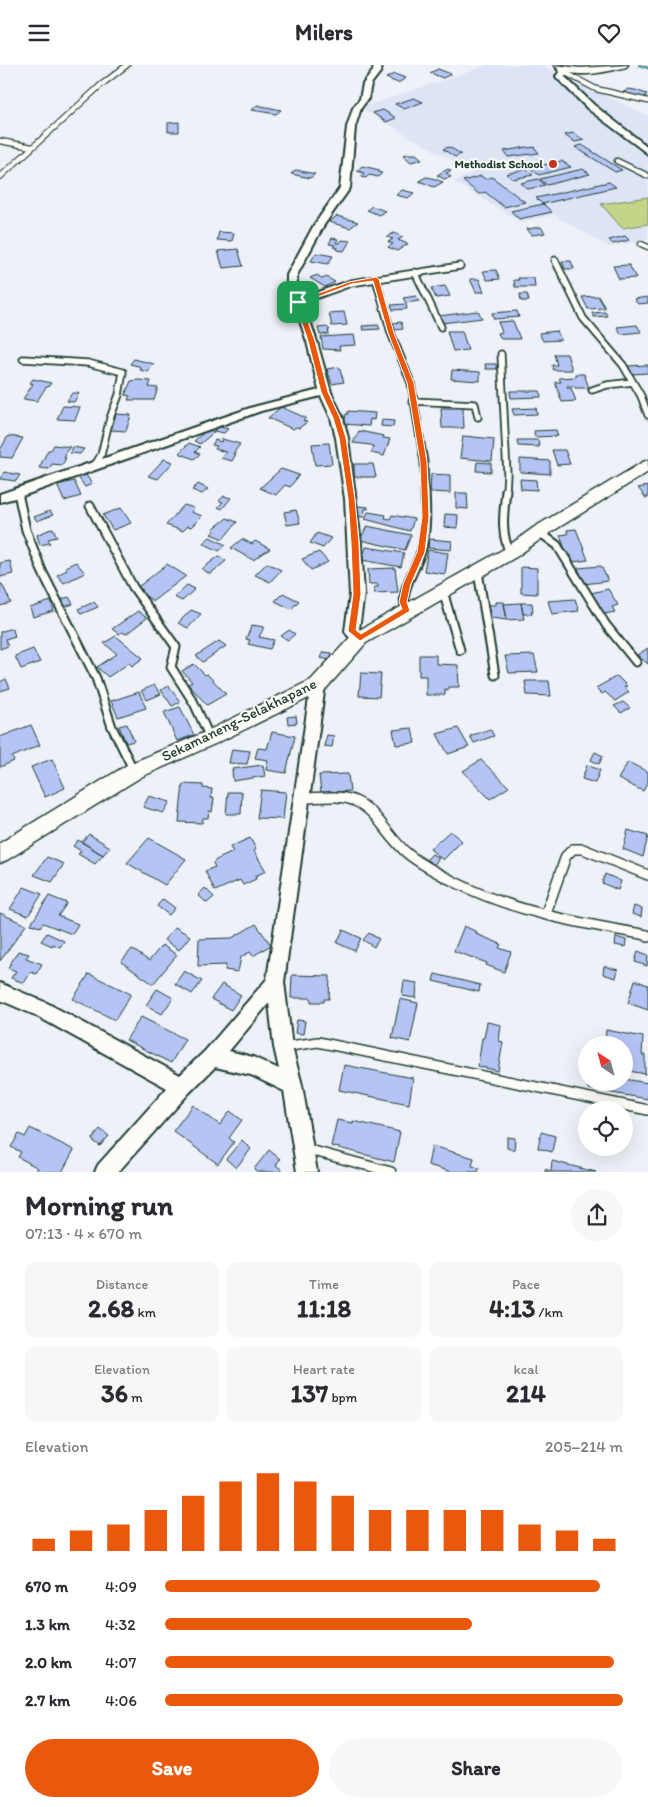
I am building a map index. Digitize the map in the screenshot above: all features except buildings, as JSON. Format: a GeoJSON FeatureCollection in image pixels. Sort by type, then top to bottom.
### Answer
{"type":"FeatureCollection","features":[{"type":"Feature","properties":{"kind":"street"},"geometry":{"type":"LineString","coordinates":[[360,638],[352,631],[357,594],[351,499],[342,438],[337,418],[325,392],[312,341],[292,282],[292,275],[319,225],[345,188],[351,127],[357,108],[364,99],[367,83],[378,65]]}},
{"type":"Feature","properties":{"kind":"street"},"geometry":{"type":"LineString","coordinates":[[623,65],[580,70],[562,69],[560,76],[591,107],[648,151]]}},
{"type":"Feature","properties":{"kind":"street"},"geometry":{"type":"LineString","coordinates":[[0,498],[257,409],[325,392]]}},
{"type":"Feature","properties":{"kind":"street","name":"Sekamaneng-Selakhapane"},"geometry":{"type":"LineString","coordinates":[[0,854],[134,771],[210,738],[318,685],[360,638],[510,553],[539,532],[648,465]]}},
{"type":"Feature","properties":{"kind":"street"},"geometry":{"type":"LineString","coordinates":[[307,1172],[293,1085],[283,1047],[275,982],[318,685]]}},
{"type":"Feature","properties":{"kind":"street"},"geometry":{"type":"LineString","coordinates":[[105,1172],[182,1086],[212,1057],[275,982]]}},
{"type":"Feature","properties":{"kind":"street"},"geometry":{"type":"LineString","coordinates":[[0,991],[41,1009],[182,1086]]}},
{"type":"Feature","properties":{"kind":"street"},"geometry":{"type":"LineString","coordinates":[[212,1057],[253,1066],[293,1085]]}},
{"type":"Feature","properties":{"kind":"lane"},"geometry":{"type":"LineString","coordinates":[[0,177],[101,85],[127,65]]}},
{"type":"Feature","properties":{"kind":"lane"},"geometry":{"type":"LineString","coordinates":[[562,69],[596,89],[648,101]]}},
{"type":"Feature","properties":{"kind":"lane"},"geometry":{"type":"LineString","coordinates":[[0,141],[32,147]]}},
{"type":"Feature","properties":{"kind":"lane"},"geometry":{"type":"LineString","coordinates":[[617,161],[648,176]]}},
{"type":"Feature","properties":{"kind":"lane"},"geometry":{"type":"LineString","coordinates":[[641,244],[648,247]]}},
{"type":"Feature","properties":{"kind":"lane"},"geometry":{"type":"LineString","coordinates":[[555,260],[584,318],[623,365],[648,415]]}},
{"type":"Feature","properties":{"kind":"lane"},"geometry":{"type":"LineString","coordinates":[[298,302],[351,283],[460,266]]}},
{"type":"Feature","properties":{"kind":"lane"},"geometry":{"type":"LineString","coordinates":[[415,272],[440,327]]}},
{"type":"Feature","properties":{"kind":"lane"},"geometry":{"type":"LineString","coordinates":[[376,279],[391,333],[411,383],[412,401],[424,462],[426,517],[421,552],[407,584],[403,602],[406,611]]}},
{"type":"Feature","properties":{"kind":"lane"},"geometry":{"type":"LineString","coordinates":[[501,354],[507,475],[504,545],[510,553]]}},
{"type":"Feature","properties":{"kind":"lane"},"geometry":{"type":"LineString","coordinates":[[23,359],[51,359],[107,365],[123,372],[119,395],[110,418],[102,455],[96,462],[96,465]]}},
{"type":"Feature","properties":{"kind":"lane"},"geometry":{"type":"LineString","coordinates":[[592,390],[607,385],[633,382]]}},
{"type":"Feature","properties":{"kind":"lane"},"geometry":{"type":"LineString","coordinates":[[412,401],[475,404],[478,417]]}},
{"type":"Feature","properties":{"kind":"lane"},"geometry":{"type":"LineString","coordinates":[[18,493],[26,530],[42,571],[96,678],[112,727],[134,771]]}},
{"type":"Feature","properties":{"kind":"lane"},"geometry":{"type":"LineString","coordinates":[[90,506],[133,587],[176,647],[171,667],[194,703],[210,738]]}},
{"type":"Feature","properties":{"kind":"lane"},"geometry":{"type":"LineString","coordinates":[[539,532],[557,545],[606,625],[636,662]]}},
{"type":"Feature","properties":{"kind":"lane"},"geometry":{"type":"LineString","coordinates":[[478,572],[495,675]]}},
{"type":"Feature","properties":{"kind":"lane"},"geometry":{"type":"LineString","coordinates":[[443,591],[460,650]]}},
{"type":"Feature","properties":{"kind":"lane"},"geometry":{"type":"LineString","coordinates":[[301,798],[343,798],[353,800],[364,807],[408,854],[431,869],[501,903],[648,937]]}},
{"type":"Feature","properties":{"kind":"lane"},"geometry":{"type":"LineString","coordinates":[[546,913],[566,856],[573,849],[583,849],[648,875]]}},
{"type":"Feature","properties":{"kind":"lane"},"geometry":{"type":"LineString","coordinates":[[283,1047],[318,1042],[648,1110]]}},
{"type":"Feature","properties":{"kind":"lane"},"geometry":{"type":"LineString","coordinates":[[304,1148],[391,1172]]}},
{"type":"Feature","properties":{"kind":"shaded area","name":"Methodist School"},"geometry":{"type":"Polygon","coordinates":[[[488,65],[541,65],[648,116],[648,239],[609,247],[554,215],[521,222],[454,182],[472,172],[360,108],[488,65]]]}},
{"type":"Feature","properties":{"kind":"green space"},"geometry":{"type":"Polygon","coordinates":[[[648,197],[648,224],[622,228],[601,204],[648,197]]]}},
{"type":"Feature","properties":{"kind":"waterway"},"geometry":{"type":"LineString","coordinates":[[639,65],[648,68]]}},
{"type":"Feature","properties":{"kind":"place","name":"Methodist School"},"geometry":{"type":"Point","coordinates":[553,164]}},
{"type":"Feature","properties":{"kind":"route"},"geometry":{"type":"LineString","coordinates":[[376,279],[391,333],[411,383],[412,401],[424,462],[426,517],[421,552],[407,584],[403,602],[406,611],[360,638],[352,631],[357,594],[355,543],[342,438],[337,418],[325,392],[316,363],[312,341],[298,302],[327,290],[351,283],[376,279]]}}]}
